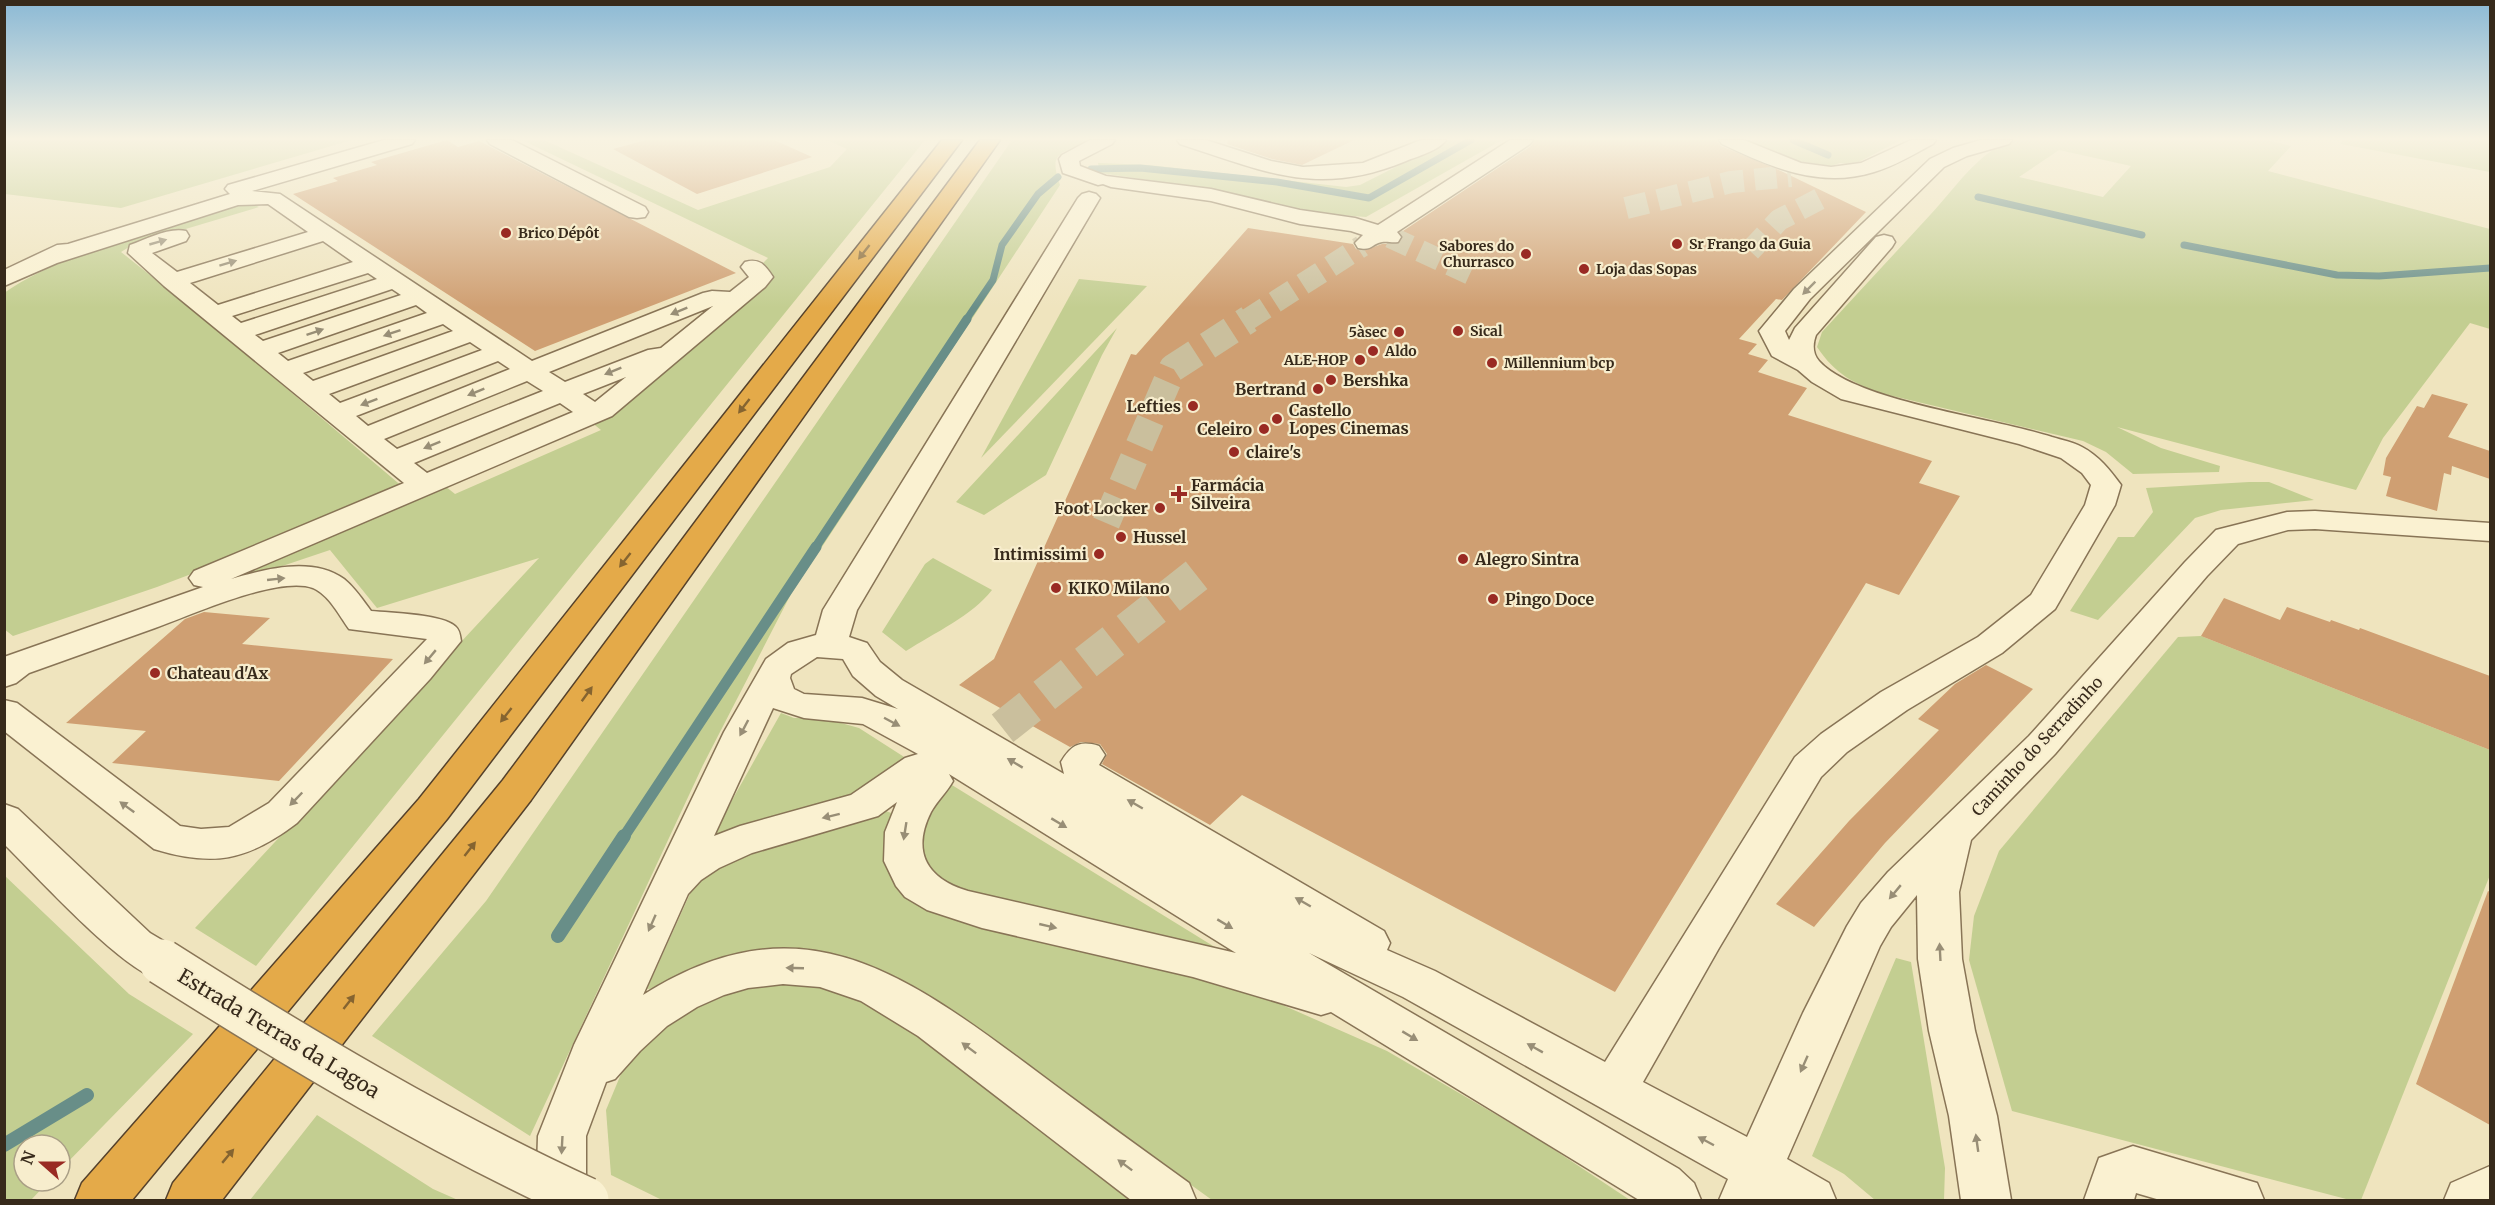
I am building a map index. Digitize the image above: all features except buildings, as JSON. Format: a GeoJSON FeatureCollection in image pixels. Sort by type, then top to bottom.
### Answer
{"type":"FeatureCollection","features":[{"type":"Feature","properties":{"kind":"highway"},"geometry":{"type":"LineString","coordinates":[[100,1200],[433,809],[908,196]]}},
{"type":"Feature","properties":{"kind":"highway"},"geometry":{"type":"LineString","coordinates":[[191,1200],[517,790],[949,196]]}},
{"type":"Feature","properties":{"kind":"street"},"geometry":{"type":"LineString","coordinates":[[4,266],[48,245],[143,209],[186,196]]}},
{"type":"Feature","properties":{"kind":"street"},"geometry":{"type":"LineString","coordinates":[[4,279],[95,237],[211,196]]}},
{"type":"Feature","properties":{"kind":"street"},"geometry":{"type":"LineString","coordinates":[[606,196],[637,212]]}},
{"type":"Feature","properties":{"kind":"street"},"geometry":{"type":"LineString","coordinates":[[830,645],[840,610],[1088,196]]}},
{"type":"Feature","properties":{"kind":"street"},"geometry":{"type":"LineString","coordinates":[[1216,196],[1300,217],[1355,225],[1377,238],[1438,196]]}},
{"type":"Feature","properties":{"kind":"street"},"geometry":{"type":"LineString","coordinates":[[1824,256],[1828,256],[1845,240],[1883,196]]}},
{"type":"Feature","properties":{"kind":"street"},"geometry":{"type":"LineString","coordinates":[[1613,1091],[1704,936],[1808,767],[1834,743],[1894,701],[1990,645],[2043,602],[2100,505],[2106,485],[2092,467],[2071,452],[2028,438],[1860,396],[1821,376],[1807,364],[1800,352],[1800,341],[1804,333],[1925,196]]}},
{"type":"Feature","properties":{"kind":"street"},"geometry":{"type":"LineString","coordinates":[[45,259],[236,199],[273,198],[594,414]]}},
{"type":"Feature","properties":{"kind":"street"},"geometry":{"type":"LineString","coordinates":[[285,205],[146,245],[138,250],[425,486]]}},
{"type":"Feature","properties":{"kind":"street"},"geometry":{"type":"LineString","coordinates":[[153,264],[306,219]]}},
{"type":"Feature","properties":{"kind":"street"},"geometry":{"type":"LineString","coordinates":[[172,280],[327,233]]}},
{"type":"Feature","properties":{"kind":"street"},"geometry":{"type":"LineString","coordinates":[[193,297],[349,248]]}},
{"type":"Feature","properties":{"kind":"street"},"geometry":{"type":"LineString","coordinates":[[214,314],[372,264]]}},
{"type":"Feature","properties":{"kind":"street"},"geometry":{"type":"LineString","coordinates":[[4,646],[233,567],[594,414],[619,397],[761,277],[753,267]]}},
{"type":"Feature","properties":{"kind":"street"},"geometry":{"type":"LineString","coordinates":[[237,333],[396,280]]}},
{"type":"Feature","properties":{"kind":"street"},"geometry":{"type":"LineString","coordinates":[[260,351],[420,296]]}},
{"type":"Feature","properties":{"kind":"street"},"geometry":{"type":"LineString","coordinates":[[364,437],[712,298],[735,300]]}},
{"type":"Feature","properties":{"kind":"street"},"geometry":{"type":"LineString","coordinates":[[284,371],[447,314]]}},
{"type":"Feature","properties":{"kind":"street"},"geometry":{"type":"LineString","coordinates":[[309,392],[473,332]]}},
{"type":"Feature","properties":{"kind":"street"},"geometry":{"type":"LineString","coordinates":[[336,414],[502,351]]}},
{"type":"Feature","properties":{"kind":"street"},"geometry":{"type":"LineString","coordinates":[[393,460],[651,356],[668,356]]}},
{"type":"Feature","properties":{"kind":"street","name":"Caminho do Serradinho"},"geometry":{"type":"LineString","coordinates":[[1751,1185],[1862,938],[1876,915],[1903,883],[2042,744],[2196,568],[2227,537],[2268,525],[2306,520],[2490,532]]}},
{"type":"Feature","properties":{"kind":"street"},"geometry":{"type":"LineString","coordinates":[[4,675],[17,665],[214,596],[266,580],[297,577],[318,579],[336,588],[361,621],[429,628],[443,633],[444,640],[418,672],[283,813],[258,832],[240,840],[211,845],[187,844],[168,838],[4,712]]}},
{"type":"Feature","properties":{"kind":"street"},"geometry":{"type":"LineString","coordinates":[[561,1200],[562,1136],[577,1092],[667,890],[742,732],[777,667],[800,651],[830,645],[855,651],[862,658],[865,668],[863,677],[845,696],[815,706]]}},
{"type":"Feature","properties":{"kind":"street"},"geometry":{"type":"LineString","coordinates":[[865,668],[890,688],[1290,925],[1419,984],[1613,1091],[1751,1185],[1798,1191],[1811,1200]]}},
{"type":"Feature","properties":{"kind":"street"},"geometry":{"type":"LineString","coordinates":[[772,677],[772,687],[777,696],[786,702],[800,706],[858,710],[881,716],[896,724],[1361,1007],[1661,1185],[1677,1200]]}},
{"type":"Feature","properties":{"kind":"street"},"geometry":{"type":"LineString","coordinates":[[1086,755],[1080,762],[1080,768],[1086,775],[1354,932],[1419,984]]}},
{"type":"Feature","properties":{"kind":"street"},"geometry":{"type":"LineString","coordinates":[[667,890],[687,869],[705,857],[740,841],[854,810],[926,775],[905,824],[903,847],[908,871],[921,886],[930,891],[966,906],[1196,960],[1361,1007]]}},
{"type":"Feature","properties":{"kind":"street","name":"Estrada Terras da Lagoa"},"geometry":{"type":"LineString","coordinates":[[4,819],[135,945],[284,1040],[414,1115],[539,1180],[586,1200]]}},
{"type":"Feature","properties":{"kind":"street"},"geometry":{"type":"LineString","coordinates":[[1952,836],[1938,892],[1940,960],[1952,1031],[1973,1116],[1986,1200]]}},
{"type":"Feature","properties":{"kind":"street"},"geometry":{"type":"LineString","coordinates":[[577,1092],[615,1043],[654,1008],[693,986],[730,972],[767,968],[799,968],[829,972],[856,980],[900,1001],[954,1036],[1171,1200]]}},
{"type":"Feature","properties":{"kind":"street"},"geometry":{"type":"LineString","coordinates":[[2109,1200],[2117,1175],[2133,1169],[2239,1200]]}},
{"type":"Feature","properties":{"kind":"street"},"geometry":{"type":"LineString","coordinates":[[2469,1200],[2490,1190]]}},
{"type":"Feature","properties":{"kind":"green space"},"geometry":{"type":"Polygon","coordinates":[[[24,196],[161,196],[121,208],[24,196]]]}},
{"type":"Feature","properties":{"kind":"green space"},"geometry":{"type":"Polygon","coordinates":[[[639,196],[668,196],[698,210],[740,196],[879,196],[256,966],[195,928],[539,558],[377,608],[330,550],[208,591],[445,486],[455,494],[601,430],[591,422],[611,412],[768,283],[772,274],[763,263],[768,258],[639,196]]]}},
{"type":"Feature","properties":{"kind":"green space"},"geometry":{"type":"Polygon","coordinates":[[[973,196],[1053,196],[791,594],[703,765],[530,1136],[372,1036],[486,901],[973,196]]]}},
{"type":"Feature","properties":{"kind":"green space"},"geometry":{"type":"Polygon","coordinates":[[[1235,196],[1403,196],[1366,217],[1302,212],[1235,196]]]}},
{"type":"Feature","properties":{"kind":"green space"},"geometry":{"type":"Polygon","coordinates":[[[1946,196],[2365,196],[2490,229],[2490,329],[2470,323],[2383,438],[2356,490],[2117,427],[2161,448],[2220,466],[2219,472],[2133,474],[2106,452],[2083,441],[1884,394],[1863,386],[1838,371],[1817,347],[1822,332],[1946,196]]]}},
{"type":"Feature","properties":{"kind":"green space"},"geometry":{"type":"Polygon","coordinates":[[[252,204],[259,207],[132,245],[121,252],[194,310],[404,488],[252,551],[157,587],[13,636],[4,629],[4,293],[55,265],[115,242],[234,206],[252,204]]]}},
{"type":"Feature","properties":{"kind":"green space"},"geometry":{"type":"Polygon","coordinates":[[[1079,279],[1147,286],[981,458],[1079,279]]]}},
{"type":"Feature","properties":{"kind":"green space"},"geometry":{"type":"Polygon","coordinates":[[[1117,328],[1046,475],[984,515],[956,502],[1117,328]]]}},
{"type":"Feature","properties":{"kind":"green space"},"geometry":{"type":"Polygon","coordinates":[[[2269,482],[2314,500],[2221,510],[2195,518],[2098,620],[2070,611],[2118,537],[2134,537],[2153,512],[2146,488],[2269,482]]]}},
{"type":"Feature","properties":{"kind":"green space"},"geometry":{"type":"Polygon","coordinates":[[[933,558],[992,590],[974,608],[952,624],[906,651],[882,632],[925,564],[933,558]]]}},
{"type":"Feature","properties":{"kind":"green space"},"geometry":{"type":"Polygon","coordinates":[[[2201,636],[2490,750],[2490,875],[2361,1200],[2350,1200],[2012,1111],[1969,960],[1974,916],[1999,851],[2178,637],[2201,636]]]}},
{"type":"Feature","properties":{"kind":"green space"},"geometry":{"type":"Polygon","coordinates":[[[781,713],[794,718],[835,718],[841,723],[859,728],[912,762],[853,801],[708,843],[781,713]]]}},
{"type":"Feature","properties":{"kind":"green space"},"geometry":{"type":"Polygon","coordinates":[[[947,782],[1218,949],[973,897],[930,879],[915,844],[932,793],[947,782]]]}},
{"type":"Feature","properties":{"kind":"green space"},"geometry":{"type":"Polygon","coordinates":[[[883,810],[894,814],[885,852],[889,873],[902,893],[913,903],[1262,996],[1387,1051],[1538,1139],[1630,1200],[1212,1200],[964,1021],[876,972],[647,989],[698,876],[726,858],[883,810]]]}},
{"type":"Feature","properties":{"kind":"green space"},"geometry":{"type":"Polygon","coordinates":[[[4,875],[129,994],[193,1034],[72,1158],[72,1133],[12,1133],[12,1193],[38,1193],[31,1200],[5,1200],[4,875]]]}},
{"type":"Feature","properties":{"kind":"green space"},"geometry":{"type":"Polygon","coordinates":[[[1896,958],[1911,962],[1945,1168],[1944,1200],[1875,1200],[1844,1174],[1812,1156],[1896,958]]]}},
{"type":"Feature","properties":{"kind":"green space"},"geometry":{"type":"Polygon","coordinates":[[[761,980],[833,988],[873,1008],[929,1042],[1145,1200],[662,1200],[611,1175],[606,1110],[621,1074],[668,1018],[717,992],[761,980]]]}},
{"type":"Feature","properties":{"kind":"green space"},"geometry":{"type":"Polygon","coordinates":[[[317,1115],[433,1189],[458,1200],[250,1200],[317,1115]]]}},
{"type":"Feature","properties":{"kind":"waterway"},"geometry":{"type":"LineString","coordinates":[[966,320],[993,280],[1002,245],[1036,196]]}},
{"type":"Feature","properties":{"kind":"waterway"},"geometry":{"type":"LineString","coordinates":[[1359,196],[1372,196]]}},
{"type":"Feature","properties":{"kind":"waterway"},"geometry":{"type":"LineString","coordinates":[[1978,197],[2142,235]]}},
{"type":"Feature","properties":{"kind":"waterway"},"geometry":{"type":"LineString","coordinates":[[2184,245],[2337,275],[2379,276],[2490,268]]}},
{"type":"Feature","properties":{"kind":"waterway"},"geometry":{"type":"LineString","coordinates":[[815,548],[967,319]]}},
{"type":"Feature","properties":{"kind":"waterway"},"geometry":{"type":"LineString","coordinates":[[623,838],[816,547]]}},
{"type":"Feature","properties":{"kind":"waterway"},"geometry":{"type":"LineString","coordinates":[[558,936],[624,836]]}},
{"type":"Feature","properties":{"kind":"waterway"},"geometry":{"type":"LineString","coordinates":[[4,1145],[87,1095]]}},
{"type":"Feature","properties":{"kind":"tunnel"},"geometry":{"type":"LineString","coordinates":[[1626,208],[1674,196]]}},
{"type":"Feature","properties":{"kind":"tunnel"},"geometry":{"type":"LineString","coordinates":[[1750,251],[1779,220],[1825,196]]}},
{"type":"Feature","properties":{"kind":"tunnel"},"geometry":{"type":"LineString","coordinates":[[1390,237],[1477,277]]}},
{"type":"Feature","properties":{"kind":"tunnel"},"geometry":{"type":"LineString","coordinates":[[1247,320],[1362,246]]}},
{"type":"Feature","properties":{"kind":"tunnel"},"geometry":{"type":"LineString","coordinates":[[1106,523],[1173,368],[1249,319]]}},
{"type":"Feature","properties":{"kind":"tunnel"},"geometry":{"type":"LineString","coordinates":[[961,761],[1202,571]]}},
{"type":"Feature","properties":{"kind":"place","name":"Brico Dépôt"},"geometry":{"type":"Point","coordinates":[506,233]}},
{"type":"Feature","properties":{"kind":"place","name":"Sr Frango da Guia"},"geometry":{"type":"Point","coordinates":[1677,244]}},
{"type":"Feature","properties":{"kind":"place","name":"Sabores do Churrasco"},"geometry":{"type":"Point","coordinates":[1526,254]}},
{"type":"Feature","properties":{"kind":"place","name":"Loja das Sopas"},"geometry":{"type":"Point","coordinates":[1584,269]}},
{"type":"Feature","properties":{"kind":"place","name":"Sical"},"geometry":{"type":"Point","coordinates":[1458,331]}},
{"type":"Feature","properties":{"kind":"place","name":"5àsec"},"geometry":{"type":"Point","coordinates":[1399,332]}},
{"type":"Feature","properties":{"kind":"place","name":"Aldo"},"geometry":{"type":"Point","coordinates":[1373,351]}},
{"type":"Feature","properties":{"kind":"place","name":"ALE-HOP"},"geometry":{"type":"Point","coordinates":[1360,360]}},
{"type":"Feature","properties":{"kind":"place","name":"Millennium bcp"},"geometry":{"type":"Point","coordinates":[1492,363]}},
{"type":"Feature","properties":{"kind":"place","name":"Bershka"},"geometry":{"type":"Point","coordinates":[1331,380]}},
{"type":"Feature","properties":{"kind":"place","name":"Bertrand"},"geometry":{"type":"Point","coordinates":[1318,389]}},
{"type":"Feature","properties":{"kind":"place","name":"Lefties"},"geometry":{"type":"Point","coordinates":[1193,406]}},
{"type":"Feature","properties":{"kind":"place","name":"Castello Lopes Cinemas"},"geometry":{"type":"Point","coordinates":[1277,419]}},
{"type":"Feature","properties":{"kind":"place","name":"Celeiro"},"geometry":{"type":"Point","coordinates":[1264,429]}},
{"type":"Feature","properties":{"kind":"place","name":"claire's"},"geometry":{"type":"Point","coordinates":[1234,452]}},
{"type":"Feature","properties":{"kind":"place","name":"Farmácia Silveira"},"geometry":{"type":"Point","coordinates":[1179,494]}},
{"type":"Feature","properties":{"kind":"place","name":"Foot Locker"},"geometry":{"type":"Point","coordinates":[1160,508]}},
{"type":"Feature","properties":{"kind":"place","name":"Hussel"},"geometry":{"type":"Point","coordinates":[1121,537]}},
{"type":"Feature","properties":{"kind":"place","name":"Intimissimi"},"geometry":{"type":"Point","coordinates":[1099,554]}},
{"type":"Feature","properties":{"kind":"place","name":"Alegro Sintra"},"geometry":{"type":"Point","coordinates":[1463,559]}},
{"type":"Feature","properties":{"kind":"place","name":"KIKO Milano"},"geometry":{"type":"Point","coordinates":[1056,588]}},
{"type":"Feature","properties":{"kind":"place","name":"Pingo Doce"},"geometry":{"type":"Point","coordinates":[1493,599]}},
{"type":"Feature","properties":{"kind":"place","name":"Chateau d'Ax"},"geometry":{"type":"Point","coordinates":[155,673]}}]}
